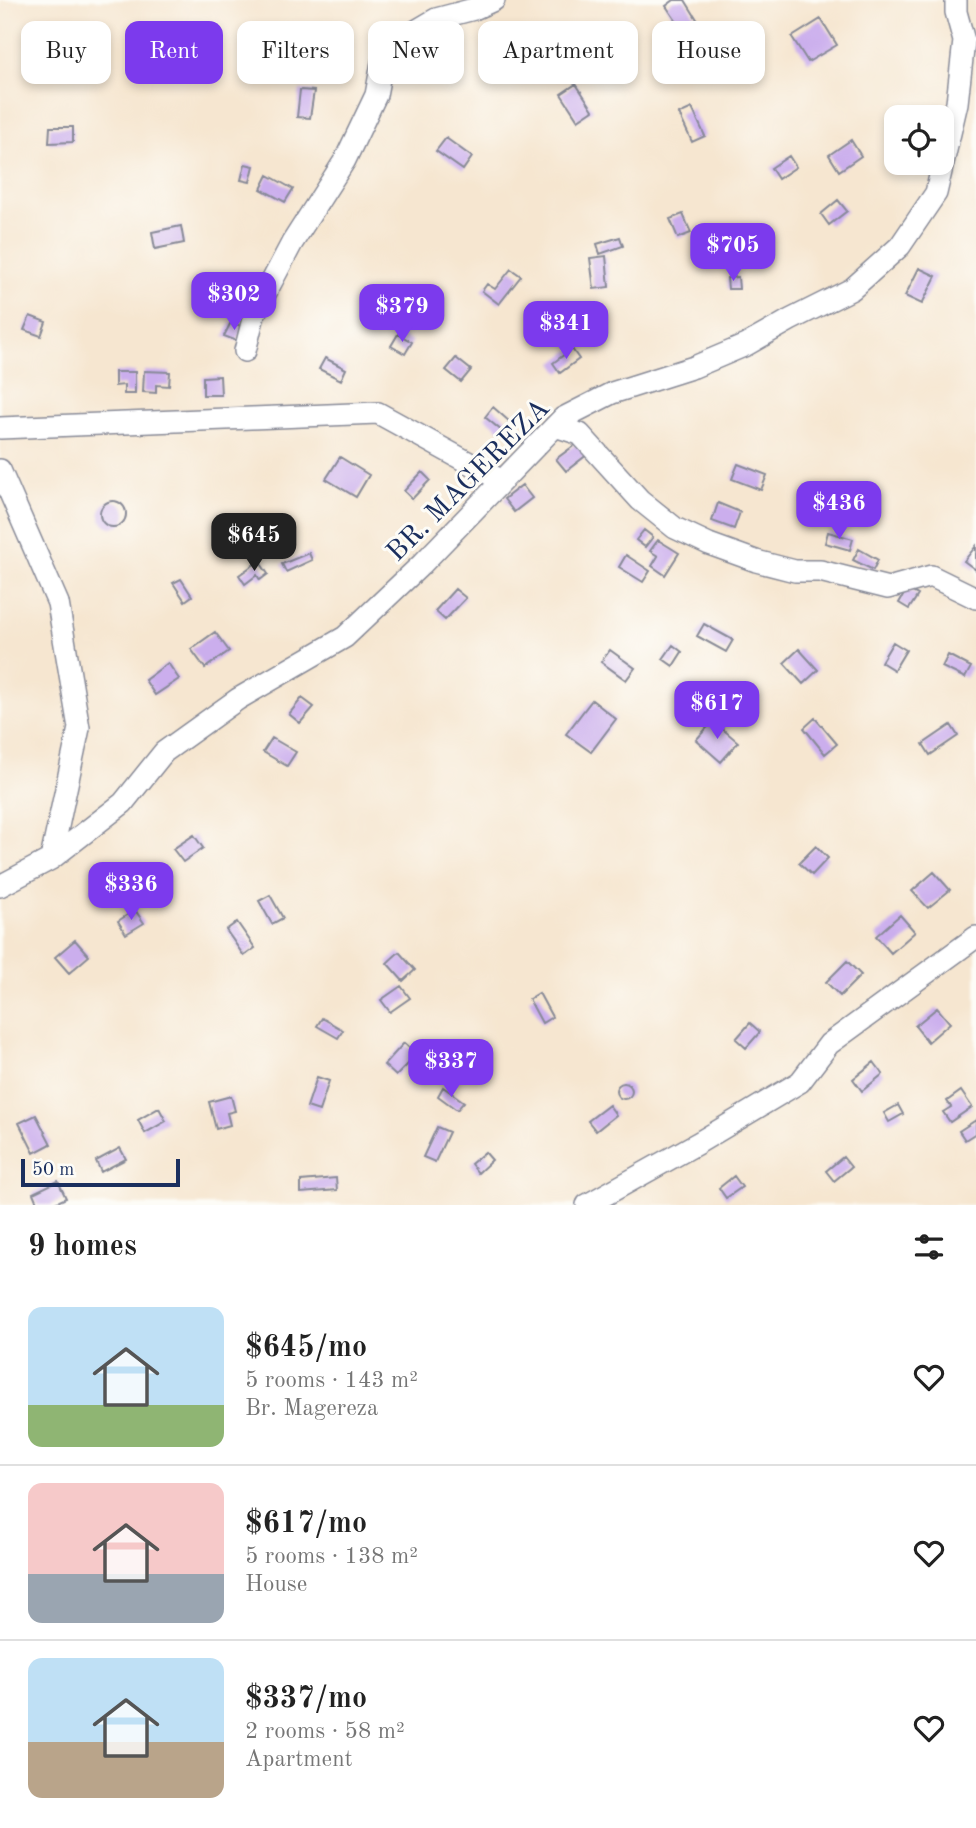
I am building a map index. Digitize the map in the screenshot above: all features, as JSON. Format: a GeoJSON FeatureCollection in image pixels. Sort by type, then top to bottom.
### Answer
{"type":"FeatureCollection","features":[{"type":"Feature","properties":{"kind":"street"},"geometry":{"type":"LineString","coordinates":[[245,351],[254,315],[292,243],[345,160],[376,95],[382,63],[401,39],[436,19],[474,9],[494,0]]}},
{"type":"Feature","properties":{"kind":"street","name":"BR. MAGEREZA"},"geometry":{"type":"LineString","coordinates":[[0,886],[51,859],[123,803],[163,752],[238,699],[345,637],[422,564],[563,418],[612,393],[694,367],[746,345],[852,289],[900,246],[936,193],[957,103],[964,41],[956,12],[956,0]]}},
{"type":"Feature","properties":{"kind":"street"},"geometry":{"type":"LineString","coordinates":[[0,428],[378,413],[502,481]]}},
{"type":"Feature","properties":{"kind":"street"},"geometry":{"type":"LineString","coordinates":[[555,426],[580,434],[640,500],[676,528],[709,544],[794,571],[820,571],[888,588],[931,576],[976,597]]}},
{"type":"Feature","properties":{"kind":"street"},"geometry":{"type":"LineString","coordinates":[[0,471],[58,603],[79,728],[51,859]]}},
{"type":"Feature","properties":{"kind":"street"},"geometry":{"type":"LineString","coordinates":[[587,1205],[800,1082],[829,1044],[976,937]]}},
{"type":"Feature","properties":{"kind":"building"},"geometry":{"type":"Polygon","coordinates":[[[674,0],[685,0],[698,21],[676,21],[666,6],[674,0]]]}},
{"type":"Feature","properties":{"kind":"building"},"geometry":{"type":"Polygon","coordinates":[[[821,19],[837,45],[808,62],[792,37],[821,19]]]}},
{"type":"Feature","properties":{"kind":"building"},"geometry":{"type":"Polygon","coordinates":[[[576,84],[593,110],[578,120],[561,94],[576,84]]]}},
{"type":"Feature","properties":{"kind":"building"},"geometry":{"type":"Polygon","coordinates":[[[300,90],[314,91],[310,118],[297,117],[300,90]]]}},
{"type":"Feature","properties":{"kind":"building"},"geometry":{"type":"Polygon","coordinates":[[[692,108],[705,136],[692,142],[679,114],[692,108]]]}},
{"type":"Feature","properties":{"kind":"building"},"geometry":{"type":"Polygon","coordinates":[[[50,127],[73,127],[73,142],[49,143],[50,127]]]}},
{"type":"Feature","properties":{"kind":"building"},"geometry":{"type":"Polygon","coordinates":[[[446,138],[472,157],[463,170],[436,151],[446,138]]]}},
{"type":"Feature","properties":{"kind":"building"},"geometry":{"type":"Polygon","coordinates":[[[851,140],[861,156],[839,171],[829,155],[851,140]]]}},
{"type":"Feature","properties":{"kind":"building"},"geometry":{"type":"Polygon","coordinates":[[[789,156],[796,167],[778,179],[771,168],[789,156]]]}},
{"type":"Feature","properties":{"kind":"building"},"geometry":{"type":"Polygon","coordinates":[[[245,164],[254,166],[250,182],[241,180],[245,164]]]}},
{"type":"Feature","properties":{"kind":"building"},"geometry":{"type":"Polygon","coordinates":[[[268,175],[293,189],[285,202],[261,189],[268,175]]]}},
{"type":"Feature","properties":{"kind":"building"},"geometry":{"type":"Polygon","coordinates":[[[838,200],[847,211],[829,225],[821,214],[838,200]]]}},
{"type":"Feature","properties":{"kind":"building"},"geometry":{"type":"Polygon","coordinates":[[[683,214],[691,233],[678,238],[670,219],[683,214]]]}},
{"type":"Feature","properties":{"kind":"building"},"geometry":{"type":"Polygon","coordinates":[[[181,226],[184,243],[155,249],[152,232],[181,226]]]}},
{"type":"Feature","properties":{"kind":"building"},"geometry":{"type":"Polygon","coordinates":[[[620,237],[623,246],[600,254],[597,244],[620,237]]]}},
{"type":"Feature","properties":{"kind":"building"},"geometry":{"type":"Polygon","coordinates":[[[606,256],[609,287],[594,289],[590,258],[606,256]]]}},
{"type":"Feature","properties":{"kind":"building"},"geometry":{"type":"Polygon","coordinates":[[[919,268],[936,276],[922,304],[905,296],[919,268]]]}},
{"type":"Feature","properties":{"kind":"building"},"geometry":{"type":"Polygon","coordinates":[[[511,269],[521,276],[499,304],[482,291],[487,284],[495,289],[511,269]]]}},
{"type":"Feature","properties":{"kind":"building"},"geometry":{"type":"Polygon","coordinates":[[[738,277],[739,289],[728,289],[727,278],[738,277]]]}},
{"type":"Feature","properties":{"kind":"building"},"geometry":{"type":"Polygon","coordinates":[[[30,316],[46,322],[41,336],[24,330],[30,316]]]}},
{"type":"Feature","properties":{"kind":"building"},"geometry":{"type":"Polygon","coordinates":[[[231,322],[243,327],[237,341],[224,336],[231,322]]]}},
{"type":"Feature","properties":{"kind":"building"},"geometry":{"type":"Polygon","coordinates":[[[398,334],[412,342],[405,354],[391,346],[398,334]]]}},
{"type":"Feature","properties":{"kind":"building"},"geometry":{"type":"Polygon","coordinates":[[[572,349],[579,359],[560,373],[553,363],[572,349]]]}},
{"type":"Feature","properties":{"kind":"building"},"geometry":{"type":"Polygon","coordinates":[[[325,358],[346,369],[341,380],[319,369],[325,358]]]}},
{"type":"Feature","properties":{"kind":"building"},"geometry":{"type":"Polygon","coordinates":[[[456,358],[471,370],[461,382],[446,370],[456,358]]]}},
{"type":"Feature","properties":{"kind":"building"},"geometry":{"type":"Polygon","coordinates":[[[144,371],[170,372],[169,386],[156,385],[156,393],[143,392],[144,371]]]}},
{"type":"Feature","properties":{"kind":"building"},"geometry":{"type":"Polygon","coordinates":[[[115,372],[135,372],[135,394],[124,394],[124,385],[115,386],[115,372]]]}},
{"type":"Feature","properties":{"kind":"building"},"geometry":{"type":"Polygon","coordinates":[[[220,376],[221,395],[203,395],[203,377],[220,376]]]}},
{"type":"Feature","properties":{"kind":"building"},"geometry":{"type":"Polygon","coordinates":[[[493,407],[510,422],[502,431],[485,417],[493,407]]]}},
{"type":"Feature","properties":{"kind":"building"},"geometry":{"type":"Polygon","coordinates":[[[579,442],[588,454],[566,471],[556,459],[579,442]]]}},
{"type":"Feature","properties":{"kind":"building"},"geometry":{"type":"Polygon","coordinates":[[[340,457],[369,475],[356,497],[326,479],[340,457]]]}},
{"type":"Feature","properties":{"kind":"building"},"geometry":{"type":"Polygon","coordinates":[[[738,464],[767,475],[761,490],[732,479],[738,464]]]}},
{"type":"Feature","properties":{"kind":"building"},"geometry":{"type":"Polygon","coordinates":[[[422,472],[430,480],[412,499],[404,491],[422,472]]]}},
{"type":"Feature","properties":{"kind":"building"},"geometry":{"type":"Polygon","coordinates":[[[522,485],[532,498],[514,512],[504,499],[522,485]]]}},
{"type":"Feature","properties":{"kind":"building"},"geometry":{"type":"Polygon","coordinates":[[[113,501],[122,505],[126,514],[122,523],[113,527],[104,523],[100,514],[104,505],[113,501]]]}},
{"type":"Feature","properties":{"kind":"building"},"geometry":{"type":"Polygon","coordinates":[[[718,503],[740,512],[734,529],[712,521],[718,503]]]}},
{"type":"Feature","properties":{"kind":"building"},"geometry":{"type":"Polygon","coordinates":[[[644,530],[653,537],[645,547],[636,540],[644,530]]]}},
{"type":"Feature","properties":{"kind":"building"},"geometry":{"type":"Polygon","coordinates":[[[828,532],[853,539],[850,550],[825,543],[828,532]]]}},
{"type":"Feature","properties":{"kind":"building"},"geometry":{"type":"Polygon","coordinates":[[[658,540],[679,553],[665,575],[652,566],[658,556],[650,551],[658,540]]]}},
{"type":"Feature","properties":{"kind":"building"},"geometry":{"type":"Polygon","coordinates":[[[976,546],[976,570],[964,561],[976,546]]]}},
{"type":"Feature","properties":{"kind":"building"},"geometry":{"type":"Polygon","coordinates":[[[859,549],[878,560],[873,570],[853,560],[859,549]]]}},
{"type":"Feature","properties":{"kind":"building"},"geometry":{"type":"Polygon","coordinates":[[[309,553],[312,560],[286,572],[282,564],[309,553]]]}},
{"type":"Feature","properties":{"kind":"building"},"geometry":{"type":"Polygon","coordinates":[[[626,555],[650,571],[643,582],[619,567],[626,555]]]}},
{"type":"Feature","properties":{"kind":"building"},"geometry":{"type":"Polygon","coordinates":[[[259,561],[268,574],[260,580],[257,575],[245,584],[239,575],[259,561]]]}},
{"type":"Feature","properties":{"kind":"building"},"geometry":{"type":"Polygon","coordinates":[[[181,579],[192,596],[185,601],[173,583],[181,579]]]}},
{"type":"Feature","properties":{"kind":"building"},"geometry":{"type":"Polygon","coordinates":[[[455,589],[466,598],[445,620],[435,611],[455,589]]]}},
{"type":"Feature","properties":{"kind":"building"},"geometry":{"type":"Polygon","coordinates":[[[907,589],[918,595],[909,609],[899,603],[907,589]]]}},
{"type":"Feature","properties":{"kind":"building"},"geometry":{"type":"Polygon","coordinates":[[[704,624],[733,640],[726,652],[697,636],[704,624]]]}},
{"type":"Feature","properties":{"kind":"building"},"geometry":{"type":"Polygon","coordinates":[[[215,632],[229,651],[205,668],[191,649],[215,632]]]}},
{"type":"Feature","properties":{"kind":"building"},"geometry":{"type":"Polygon","coordinates":[[[893,642],[906,650],[894,670],[881,662],[893,642]]]}},
{"type":"Feature","properties":{"kind":"building"},"geometry":{"type":"Polygon","coordinates":[[[673,645],[682,652],[673,666],[663,659],[673,645]]]}},
{"type":"Feature","properties":{"kind":"building"},"geometry":{"type":"Polygon","coordinates":[[[799,649],[818,670],[803,684],[784,663],[799,649]]]}},
{"type":"Feature","properties":{"kind":"building"},"geometry":{"type":"Polygon","coordinates":[[[610,650],[635,668],[626,680],[601,662],[610,650]]]}},
{"type":"Feature","properties":{"kind":"building"},"geometry":{"type":"Polygon","coordinates":[[[948,655],[971,667],[965,678],[942,667],[948,655]]]}},
{"type":"Feature","properties":{"kind":"building"},"geometry":{"type":"Polygon","coordinates":[[[168,663],[179,679],[155,695],[145,680],[168,663]]]}},
{"type":"Feature","properties":{"kind":"building"},"geometry":{"type":"Polygon","coordinates":[[[302,698],[314,707],[300,723],[289,714],[302,698]]]}},
{"type":"Feature","properties":{"kind":"building"},"geometry":{"type":"Polygon","coordinates":[[[592,700],[616,719],[591,752],[566,734],[592,700]]]}},
{"type":"Feature","properties":{"kind":"building"},"geometry":{"type":"Polygon","coordinates":[[[815,718],[837,744],[825,754],[804,728],[815,718]]]}},
{"type":"Feature","properties":{"kind":"building"},"geometry":{"type":"Polygon","coordinates":[[[713,721],[738,742],[721,762],[696,740],[713,721]]]}},
{"type":"Feature","properties":{"kind":"building"},"geometry":{"type":"Polygon","coordinates":[[[951,725],[958,736],[930,755],[923,744],[951,725]]]}},
{"type":"Feature","properties":{"kind":"building"},"geometry":{"type":"Polygon","coordinates":[[[272,738],[296,752],[287,766],[263,752],[272,738]]]}},
{"type":"Feature","properties":{"kind":"building"},"geometry":{"type":"Polygon","coordinates":[[[194,835],[203,848],[183,862],[173,849],[194,835]]]}},
{"type":"Feature","properties":{"kind":"building"},"geometry":{"type":"Polygon","coordinates":[[[816,846],[828,858],[812,875],[799,863],[816,846]]]}},
{"type":"Feature","properties":{"kind":"building"},"geometry":{"type":"Polygon","coordinates":[[[934,872],[950,890],[928,908],[912,891],[934,872]]]}},
{"type":"Feature","properties":{"kind":"building"},"geometry":{"type":"Polygon","coordinates":[[[99,882],[108,893],[97,901],[89,890],[99,882]]]}},
{"type":"Feature","properties":{"kind":"building"},"geometry":{"type":"Polygon","coordinates":[[[270,895],[283,918],[272,924],[259,901],[270,895]]]}},
{"type":"Feature","properties":{"kind":"building"},"geometry":{"type":"Polygon","coordinates":[[[135,910],[144,923],[126,934],[118,921],[135,910]]]}},
{"type":"Feature","properties":{"kind":"building"},"geometry":{"type":"Polygon","coordinates":[[[900,915],[915,932],[891,953],[876,936],[900,915]]]}},
{"type":"Feature","properties":{"kind":"building"},"geometry":{"type":"Polygon","coordinates":[[[237,922],[255,948],[244,956],[226,930],[237,922]]]}},
{"type":"Feature","properties":{"kind":"building"},"geometry":{"type":"Polygon","coordinates":[[[75,940],[89,956],[69,973],[55,957],[75,940]]]}},
{"type":"Feature","properties":{"kind":"building"},"geometry":{"type":"Polygon","coordinates":[[[399,952],[415,970],[403,981],[387,963],[399,952]]]}},
{"type":"Feature","properties":{"kind":"building"},"geometry":{"type":"Polygon","coordinates":[[[847,961],[861,975],[840,996],[826,982],[847,961]]]}},
{"type":"Feature","properties":{"kind":"building"},"geometry":{"type":"Polygon","coordinates":[[[401,986],[410,998],[390,1012],[381,1000],[401,986]]]}},
{"type":"Feature","properties":{"kind":"building"},"geometry":{"type":"Polygon","coordinates":[[[539,993],[552,1017],[542,1023],[529,999],[539,993]]]}},
{"type":"Feature","properties":{"kind":"building"},"geometry":{"type":"Polygon","coordinates":[[[937,1008],[950,1023],[928,1042],[915,1026],[937,1008]]]}},
{"type":"Feature","properties":{"kind":"building"},"geometry":{"type":"Polygon","coordinates":[[[322,1018],[343,1030],[338,1038],[317,1026],[322,1018]]]}},
{"type":"Feature","properties":{"kind":"building"},"geometry":{"type":"Polygon","coordinates":[[[750,1023],[760,1032],[746,1048],[736,1039],[750,1023]]]}},
{"type":"Feature","properties":{"kind":"building"},"geometry":{"type":"Polygon","coordinates":[[[404,1043],[417,1055],[396,1076],[384,1065],[404,1043]]]}},
{"type":"Feature","properties":{"kind":"building"},"geometry":{"type":"Polygon","coordinates":[[[874,1062],[883,1074],[862,1091],[853,1079],[874,1062]]]}},
{"type":"Feature","properties":{"kind":"building"},"geometry":{"type":"Polygon","coordinates":[[[317,1077],[329,1081],[319,1111],[307,1107],[317,1077]]]}},
{"type":"Feature","properties":{"kind":"building"},"geometry":{"type":"Polygon","coordinates":[[[621,1083],[627,1083],[632,1091],[630,1097],[621,1099],[616,1094],[616,1088],[621,1083]]]}},
{"type":"Feature","properties":{"kind":"building"},"geometry":{"type":"Polygon","coordinates":[[[443,1087],[464,1102],[457,1110],[438,1096],[443,1087]]]}},
{"type":"Feature","properties":{"kind":"building"},"geometry":{"type":"Polygon","coordinates":[[[961,1091],[972,1107],[950,1122],[943,1112],[951,1107],[947,1101],[961,1091]]]}},
{"type":"Feature","properties":{"kind":"building"},"geometry":{"type":"Polygon","coordinates":[[[231,1096],[235,1111],[227,1113],[230,1125],[216,1129],[209,1102],[231,1096]]]}},
{"type":"Feature","properties":{"kind":"building"},"geometry":{"type":"Polygon","coordinates":[[[609,1105],[616,1115],[596,1131],[588,1121],[609,1105]]]}},
{"type":"Feature","properties":{"kind":"building"},"geometry":{"type":"Polygon","coordinates":[[[898,1105],[903,1114],[889,1122],[884,1113],[898,1105]]]}},
{"type":"Feature","properties":{"kind":"building"},"geometry":{"type":"Polygon","coordinates":[[[159,1108],[166,1121],[145,1133],[138,1120],[159,1108]]]}},
{"type":"Feature","properties":{"kind":"building"},"geometry":{"type":"Polygon","coordinates":[[[36,1115],[51,1144],[34,1153],[19,1123],[36,1115]]]}},
{"type":"Feature","properties":{"kind":"building"},"geometry":{"type":"Polygon","coordinates":[[[976,1120],[976,1133],[965,1140],[959,1131],[976,1120]]]}},
{"type":"Feature","properties":{"kind":"building"},"geometry":{"type":"Polygon","coordinates":[[[437,1127],[449,1132],[435,1162],[423,1157],[437,1127]]]}},
{"type":"Feature","properties":{"kind":"building"},"geometry":{"type":"Polygon","coordinates":[[[120,1148],[126,1159],[101,1172],[96,1161],[120,1148]]]}},
{"type":"Feature","properties":{"kind":"building"},"geometry":{"type":"Polygon","coordinates":[[[485,1152],[492,1160],[478,1173],[471,1164],[485,1152]]]}},
{"type":"Feature","properties":{"kind":"building"},"geometry":{"type":"Polygon","coordinates":[[[843,1157],[851,1167],[834,1181],[826,1171],[843,1157]]]}},
{"type":"Feature","properties":{"kind":"building"},"geometry":{"type":"Polygon","coordinates":[[[734,1176],[742,1187],[726,1198],[719,1188],[734,1176]]]}},
{"type":"Feature","properties":{"kind":"building"},"geometry":{"type":"Polygon","coordinates":[[[336,1178],[337,1190],[301,1193],[301,1181],[336,1178]]]}},
{"type":"Feature","properties":{"kind":"building"},"geometry":{"type":"Polygon","coordinates":[[[58,1181],[66,1198],[51,1205],[38,1205],[33,1193],[58,1181]]]}}]}
